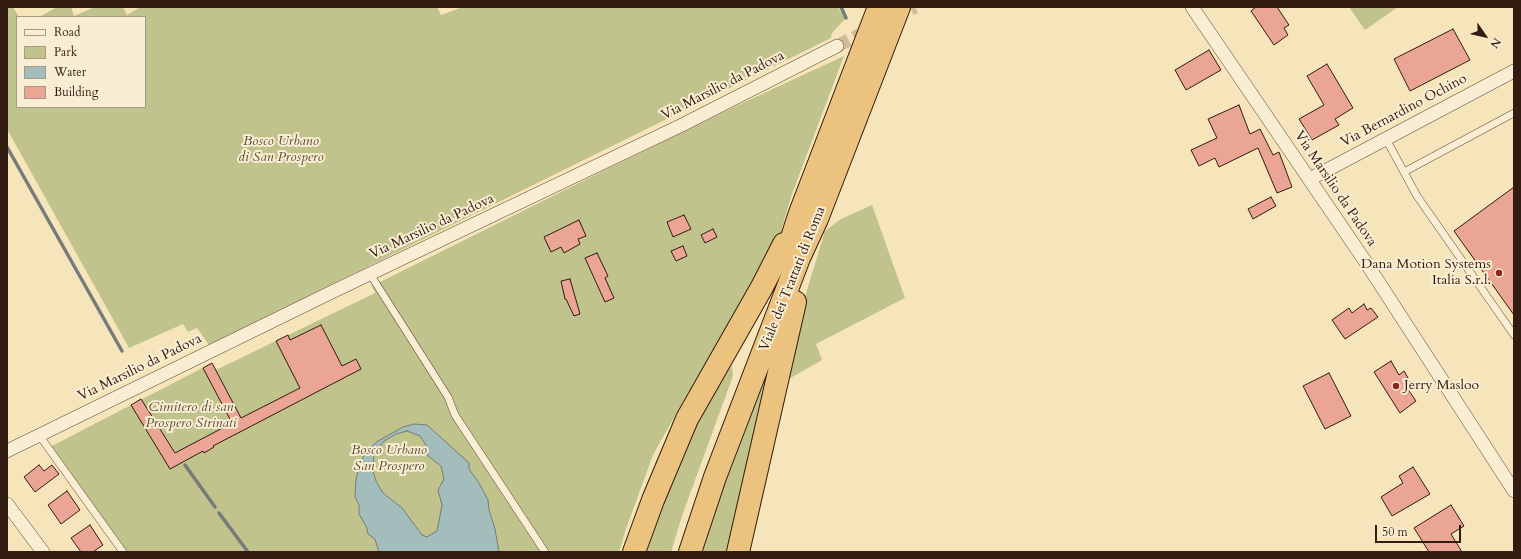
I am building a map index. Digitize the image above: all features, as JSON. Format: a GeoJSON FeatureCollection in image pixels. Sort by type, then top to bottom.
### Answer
{"type":"FeatureCollection","features":[{"type":"Feature","properties":{"kind":"highway","name":"Viale dei Trattati di Roma"},"geometry":{"type":"LineString","coordinates":[[690,552],[715,476],[799,258],[809,216],[879,7]]}},
{"type":"Feature","properties":{"kind":"highway","name":"Viale dei Trattati di Roma"},"geometry":{"type":"LineString","coordinates":[[676,552],[690,507],[787,253],[809,216],[899,7]]}},
{"type":"Feature","properties":{"kind":"highway"},"geometry":{"type":"LineString","coordinates":[[634,552],[653,500],[687,419],[762,287],[809,216]]}},
{"type":"Feature","properties":{"kind":"highway"},"geometry":{"type":"LineString","coordinates":[[738,552],[796,294],[809,216]]}},
{"type":"Feature","properties":{"kind":"street","name":"Via Marsilio da Padova"},"geometry":{"type":"LineString","coordinates":[[1192,7],[1365,261],[1514,491]]}},
{"type":"Feature","properties":{"kind":"street","name":"Via Marsilio da Padova"},"geometry":{"type":"LineString","coordinates":[[7,451],[370,274],[682,126],[837,46]]}},
{"type":"Feature","properties":{"kind":"street","name":"Via Bernardino Ochino"},"geometry":{"type":"LineString","coordinates":[[1310,180],[1514,70]]}},
{"type":"Feature","properties":{"kind":"street"},"geometry":{"type":"LineString","coordinates":[[7,504],[43,552]]}},
{"type":"Feature","properties":{"kind":"lane"},"geometry":{"type":"LineString","coordinates":[[1404,172],[1514,112]]}},
{"type":"Feature","properties":{"kind":"lane"},"geometry":{"type":"LineString","coordinates":[[1386,139],[1417,196],[1514,335]]}},
{"type":"Feature","properties":{"kind":"lane"},"geometry":{"type":"LineString","coordinates":[[370,274],[448,397],[455,415],[545,552]]}},
{"type":"Feature","properties":{"kind":"lane"},"geometry":{"type":"LineString","coordinates":[[40,435],[123,552]]}},
{"type":"Feature","properties":{"kind":"green space","name":"Bosco Urbano di San Prospero"},"geometry":{"type":"Polygon","coordinates":[[[7,7],[13,7],[18,16],[16,16],[16,108],[146,108],[146,16],[74,16],[95,7],[123,7],[127,15],[141,7],[437,7],[441,15],[463,7],[838,7],[845,19],[832,33],[831,38],[209,345],[197,328],[188,332],[183,324],[129,348],[7,129],[7,7]]]}},
{"type":"Feature","properties":{"kind":"green space","name":"Bosco Urbano di San Prospero"},"geometry":{"type":"Polygon","coordinates":[[[57,7],[71,7],[74,16],[41,16],[57,7]]]}},
{"type":"Feature","properties":{"kind":"green space"},"geometry":{"type":"Polygon","coordinates":[[[1349,7],[1398,7],[1365,30],[1349,7]]]}},
{"type":"Feature","properties":{"kind":"green space"},"geometry":{"type":"Polygon","coordinates":[[[844,56],[792,194],[779,238],[691,396],[689,391],[653,455],[619,552],[127,552],[50,447],[212,363],[216,370],[375,293],[372,286],[734,107],[844,56]]]}},
{"type":"Feature","properties":{"kind":"green space"},"geometry":{"type":"Polygon","coordinates":[[[872,205],[905,298],[816,344],[822,360],[787,380],[804,300],[825,231],[841,219],[872,205]]]}},
{"type":"Feature","properties":{"kind":"green space"},"geometry":{"type":"Polygon","coordinates":[[[732,366],[733,376],[682,516],[671,552],[645,552],[693,426],[719,381],[732,366]]]}},
{"type":"Feature","properties":{"kind":"green space"},"geometry":{"type":"Polygon","coordinates":[[[769,370],[733,552],[697,552],[765,373],[769,370]]]}},
{"type":"Feature","properties":{"kind":"water"},"geometry":{"type":"Polygon","coordinates":[[[414,424],[427,425],[469,463],[469,469],[479,483],[488,500],[499,552],[379,552],[375,539],[368,534],[367,528],[359,514],[359,505],[355,497],[356,479],[360,464],[366,451],[378,441],[403,427],[414,424]],[[407,431],[396,434],[384,441],[374,454],[373,471],[376,481],[383,493],[402,508],[422,535],[427,537],[437,531],[442,505],[438,490],[444,479],[441,466],[428,456],[426,445],[420,436],[407,431]]]}},
{"type":"Feature","properties":{"kind":"building"},"geometry":{"type":"Polygon","coordinates":[[[1256,7],[1277,7],[1289,25],[1284,28],[1288,35],[1274,45],[1251,11],[1256,7]]]}},
{"type":"Feature","properties":{"kind":"building"},"geometry":{"type":"Polygon","coordinates":[[[1453,29],[1470,60],[1410,91],[1394,59],[1453,29]]]}},
{"type":"Feature","properties":{"kind":"building"},"geometry":{"type":"Polygon","coordinates":[[[1209,50],[1221,70],[1186,90],[1175,70],[1209,50]]]}},
{"type":"Feature","properties":{"kind":"building"},"geometry":{"type":"Polygon","coordinates":[[[1327,64],[1353,108],[1335,119],[1339,125],[1312,140],[1299,119],[1324,105],[1307,76],[1327,64]]]}},
{"type":"Feature","properties":{"kind":"building"},"geometry":{"type":"Polygon","coordinates":[[[1239,105],[1250,134],[1260,129],[1273,155],[1279,152],[1292,187],[1277,193],[1258,148],[1219,167],[1215,158],[1199,166],[1191,150],[1217,138],[1208,119],[1239,105]]]}},
{"type":"Feature","properties":{"kind":"building","name":"Dana Motion Systems Italia S.r.l."},"geometry":{"type":"Polygon","coordinates":[[[1514,187],[1514,315],[1454,231],[1514,187]]]}},
{"type":"Feature","properties":{"kind":"building"},"geometry":{"type":"Polygon","coordinates":[[[1271,197],[1276,206],[1253,219],[1248,209],[1271,197]]]}},
{"type":"Feature","properties":{"kind":"building"},"geometry":{"type":"Polygon","coordinates":[[[684,215],[691,229],[673,237],[667,222],[684,215]]]}},
{"type":"Feature","properties":{"kind":"building"},"geometry":{"type":"Polygon","coordinates":[[[579,220],[586,236],[578,239],[580,244],[564,253],[561,247],[551,252],[544,237],[579,220]]]}},
{"type":"Feature","properties":{"kind":"building"},"geometry":{"type":"Polygon","coordinates":[[[713,229],[717,237],[705,243],[701,235],[713,229]]]}},
{"type":"Feature","properties":{"kind":"building"},"geometry":{"type":"Polygon","coordinates":[[[683,246],[687,256],[676,261],[671,251],[683,246]]]}},
{"type":"Feature","properties":{"kind":"building"},"geometry":{"type":"Polygon","coordinates":[[[597,253],[608,276],[605,278],[614,298],[605,302],[585,258],[597,253]]]}},
{"type":"Feature","properties":{"kind":"building"},"geometry":{"type":"Polygon","coordinates":[[[570,279],[580,314],[574,316],[565,299],[561,281],[570,279]]]}},
{"type":"Feature","properties":{"kind":"building"},"geometry":{"type":"Polygon","coordinates":[[[1364,304],[1367,310],[1371,308],[1378,317],[1345,339],[1332,320],[1349,308],[1352,313],[1364,304]]]}},
{"type":"Feature","properties":{"kind":"building"},"geometry":{"type":"Polygon","coordinates":[[[321,325],[342,366],[356,359],[361,369],[213,446],[214,447],[204,453],[203,451],[170,469],[131,405],[141,399],[175,453],[232,423],[203,368],[212,363],[241,418],[300,388],[276,341],[288,335],[290,340],[321,325]]]}},
{"type":"Feature","properties":{"kind":"building","name":"Jerry Masloo"},"geometry":{"type":"Polygon","coordinates":[[[1391,361],[1399,375],[1404,371],[1412,385],[1407,388],[1416,401],[1400,413],[1374,372],[1391,361]]]}},
{"type":"Feature","properties":{"kind":"building"},"geometry":{"type":"Polygon","coordinates":[[[1329,373],[1351,416],[1325,429],[1303,386],[1329,373]]]}},
{"type":"Feature","properties":{"kind":"building"},"geometry":{"type":"Polygon","coordinates":[[[39,465],[44,471],[52,465],[59,474],[35,492],[24,477],[39,465]]]}},
{"type":"Feature","properties":{"kind":"building"},"geometry":{"type":"Polygon","coordinates":[[[1413,467],[1430,494],[1392,516],[1381,497],[1403,483],[1399,476],[1413,467]]]}},
{"type":"Feature","properties":{"kind":"building"},"geometry":{"type":"Polygon","coordinates":[[[67,491],[80,510],[61,524],[48,505],[67,491]]]}},
{"type":"Feature","properties":{"kind":"building"},"geometry":{"type":"Polygon","coordinates":[[[1451,505],[1464,526],[1451,534],[1462,552],[1429,552],[1414,528],[1451,505]]]}},
{"type":"Feature","properties":{"kind":"building"},"geometry":{"type":"Polygon","coordinates":[[[90,525],[103,545],[93,552],[81,552],[71,538],[90,525]]]}},
{"type":"Feature","properties":{"kind":"waterway"},"geometry":{"type":"LineString","coordinates":[[841,7],[846,18]]}},
{"type":"Feature","properties":{"kind":"waterway"},"geometry":{"type":"LineString","coordinates":[[7,147],[122,351]]}},
{"type":"Feature","properties":{"kind":"waterway"},"geometry":{"type":"LineString","coordinates":[[185,465],[215,507]]}},
{"type":"Feature","properties":{"kind":"waterway"},"geometry":{"type":"LineString","coordinates":[[219,513],[248,552]]}},
{"type":"Feature","properties":{"kind":"tunnel"},"geometry":{"type":"LineString","coordinates":[[894,18],[915,7]]}},
{"type":"Feature","properties":{"kind":"tunnel"},"geometry":{"type":"LineString","coordinates":[[837,46],[871,29]]}},
{"type":"Feature","properties":{"kind":"place","name":"Dana Motion Systems Italia S.r.l."},"geometry":{"type":"Point","coordinates":[1499,273]}},
{"type":"Feature","properties":{"kind":"place","name":"Jerry Masloo"},"geometry":{"type":"Point","coordinates":[1396,386]}},
{"type":"Feature","properties":{"kind":"park label","name":"Cimitero di san Prospero Strinati"},"geometry":{"type":"Point","coordinates":[191,416]}},
{"type":"Feature","properties":{"kind":"park label","name":"Bosco Urbano San Prospero"},"geometry":{"type":"Point","coordinates":[389,460]}}]}
